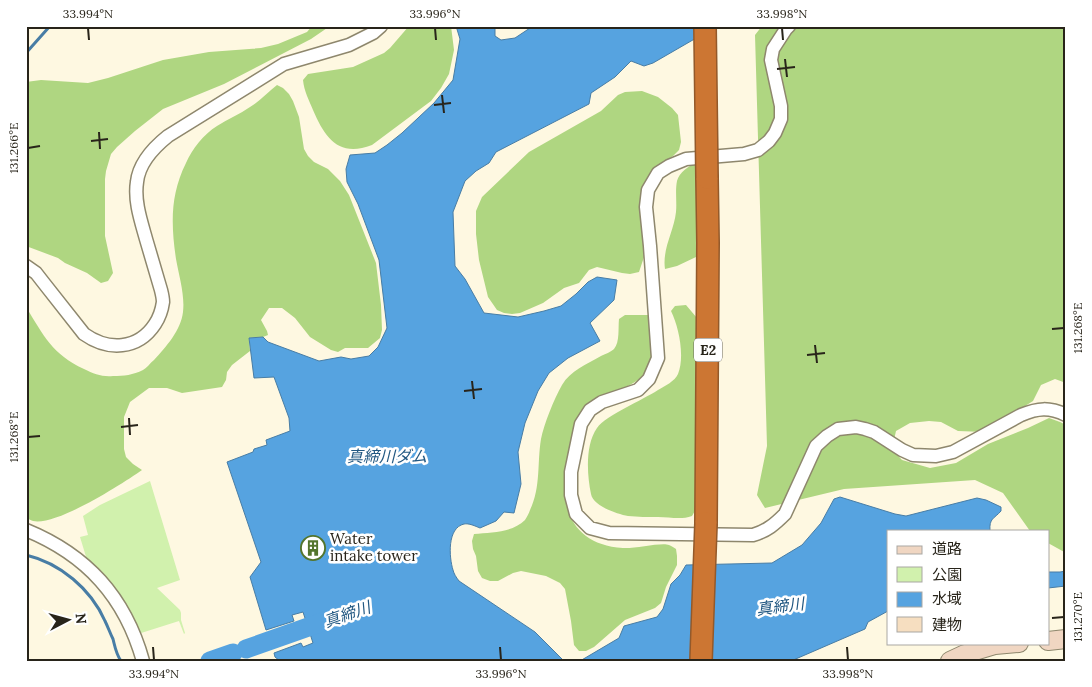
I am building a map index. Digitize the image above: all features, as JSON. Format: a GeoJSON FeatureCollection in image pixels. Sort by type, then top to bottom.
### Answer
{"type":"FeatureCollection","features":[{"type":"Feature","properties":{"kind":"highway","name":"E2"},"geometry":{"type":"LineString","coordinates":[[701,661],[706,523],[708,243],[706,26]]}},
{"type":"Feature","properties":{"kind":"street"},"geometry":{"type":"LineString","coordinates":[[26,266],[40,277],[84,334],[91,339],[110,346],[120,346],[145,336],[157,321],[163,302],[160,285],[139,213],[136,193],[140,172],[150,153],[168,136],[284,64],[350,45],[373,33],[381,26]]}},
{"type":"Feature","properties":{"kind":"street"},"geometry":{"type":"LineString","coordinates":[[790,26],[773,49],[771,60],[781,106],[781,119],[769,141],[758,150],[744,154],[686,159],[658,173],[648,190],[646,207],[658,358],[649,379],[638,390],[602,402],[590,410],[581,424],[572,472],[572,495],[576,514],[590,528],[609,533],[752,534],[768,529],[785,514],[816,446],[838,429],[856,427],[865,429],[874,432],[913,455],[936,456],[952,452],[1030,411],[1056,410],[1066,415]]}},
{"type":"Feature","properties":{"kind":"street"},"geometry":{"type":"LineString","coordinates":[[26,530],[64,548],[98,578],[113,595],[124,612],[138,642],[143,661]]}},
{"type":"Feature","properties":{"kind":"street"},"geometry":{"type":"LineString","coordinates":[[1050,641],[1066,639]]}},
{"type":"Feature","properties":{"kind":"street"},"geometry":{"type":"LineString","coordinates":[[950,661],[965,654],[995,645],[1007,644]]}},
{"type":"Feature","properties":{"kind":"green space"},"geometry":{"type":"Polygon","coordinates":[[[312,26],[330,26],[311,39],[224,84],[163,109],[135,131],[111,154],[105,179],[105,236],[113,273],[108,281],[101,283],[87,273],[58,258],[26,246],[26,82],[41,80],[88,83],[163,60],[209,52],[261,48],[278,44],[307,32],[312,26]]]}},
{"type":"Feature","properties":{"kind":"green space"},"geometry":{"type":"Polygon","coordinates":[[[409,26],[451,26],[454,50],[449,74],[441,88],[431,101],[372,145],[351,149],[335,143],[328,137],[318,120],[304,88],[303,80],[308,74],[353,67],[384,53],[409,26]]]}},
{"type":"Feature","properties":{"kind":"green space"},"geometry":{"type":"Polygon","coordinates":[[[762,26],[1066,26],[1066,383],[1055,379],[1041,385],[1033,401],[984,432],[958,431],[941,422],[910,423],[896,431],[892,449],[902,460],[930,468],[956,463],[988,444],[1049,418],[1066,425],[1066,553],[1050,544],[1050,530],[1029,530],[1003,493],[975,480],[844,489],[765,508],[757,495],[767,446],[755,35],[762,26]]]}},
{"type":"Feature","properties":{"kind":"green space"},"geometry":{"type":"Polygon","coordinates":[[[277,85],[289,94],[293,101],[299,117],[304,149],[308,156],[314,162],[328,169],[340,181],[349,195],[376,263],[381,305],[382,330],[380,338],[368,348],[345,348],[338,352],[331,350],[310,337],[295,318],[282,308],[269,308],[261,320],[268,335],[249,338],[250,351],[232,365],[227,372],[226,380],[222,387],[182,393],[167,388],[149,388],[130,402],[124,417],[124,449],[126,457],[142,470],[105,494],[73,511],[44,521],[33,521],[26,518],[26,307],[56,350],[84,369],[98,375],[121,376],[139,372],[146,368],[172,338],[182,319],[182,292],[173,234],[173,210],[177,187],[186,163],[195,147],[208,133],[254,105],[277,85]]]}},
{"type":"Feature","properties":{"kind":"green space"},"geometry":{"type":"Polygon","coordinates":[[[642,91],[658,97],[678,115],[681,142],[679,150],[653,169],[644,183],[641,215],[644,257],[639,272],[630,274],[597,267],[589,270],[579,283],[564,288],[543,303],[520,313],[504,313],[497,310],[488,297],[479,260],[476,211],[482,197],[529,152],[601,111],[618,95],[625,92],[642,91]]]}},
{"type":"Feature","properties":{"kind":"green space"},"geometry":{"type":"Polygon","coordinates":[[[697,163],[699,251],[696,257],[677,266],[665,269],[665,254],[676,212],[677,181],[685,170],[697,163]]]}},
{"type":"Feature","properties":{"kind":"green space"},"geometry":{"type":"Polygon","coordinates":[[[686,305],[697,318],[696,509],[692,516],[675,518],[628,516],[606,509],[596,502],[591,494],[588,460],[593,435],[597,428],[608,418],[667,385],[677,377],[681,351],[679,333],[671,311],[675,306],[686,305]]]}},
{"type":"Feature","properties":{"kind":"green space"},"geometry":{"type":"Polygon","coordinates":[[[625,315],[648,315],[652,331],[652,352],[648,369],[631,384],[592,402],[569,455],[565,479],[565,495],[573,521],[581,532],[592,540],[623,548],[660,544],[669,545],[676,549],[677,565],[666,587],[661,603],[655,608],[625,620],[594,647],[586,651],[579,651],[574,645],[565,589],[560,583],[546,576],[521,571],[498,581],[482,578],[478,571],[472,541],[474,534],[508,530],[525,520],[536,493],[542,433],[559,391],[565,380],[574,372],[614,349],[618,339],[619,319],[625,315]]]}},
{"type":"Feature","properties":{"kind":"green space"},"geometry":{"type":"Polygon","coordinates":[[[150,481],[180,580],[157,588],[180,610],[184,634],[179,621],[138,634],[87,560],[80,537],[88,535],[83,516],[100,505],[150,481]]]}},
{"type":"Feature","properties":{"kind":"water","name":"真締川ダム"},"geometry":{"type":"Polygon","coordinates":[[[456,26],[495,26],[495,36],[501,40],[515,38],[533,26],[717,26],[653,63],[644,66],[631,61],[615,77],[591,93],[589,104],[496,152],[489,163],[465,181],[453,212],[455,266],[465,279],[484,313],[518,317],[544,311],[561,306],[588,282],[597,277],[617,280],[614,300],[590,323],[600,341],[568,358],[549,373],[538,391],[525,423],[518,452],[521,484],[514,513],[504,512],[496,521],[480,528],[468,524],[458,527],[452,537],[450,551],[454,573],[459,581],[535,632],[564,661],[280,661],[275,657],[274,653],[301,643],[303,647],[313,643],[303,612],[292,615],[294,621],[266,630],[250,577],[261,562],[227,462],[267,445],[266,440],[290,431],[289,418],[274,377],[254,378],[249,338],[263,337],[268,342],[319,361],[341,357],[351,359],[369,356],[378,347],[387,328],[379,260],[358,204],[347,182],[346,169],[350,155],[375,153],[387,145],[434,103],[453,80],[460,39],[456,26]]]}},
{"type":"Feature","properties":{"kind":"water"},"geometry":{"type":"Polygon","coordinates":[[[840,497],[906,516],[977,498],[1001,507],[1001,511],[991,521],[990,530],[887,530],[887,612],[868,622],[865,629],[791,661],[580,661],[619,638],[624,626],[657,617],[663,609],[671,584],[686,565],[772,563],[802,545],[821,523],[834,499],[840,497]]]}},
{"type":"Feature","properties":{"kind":"water"},"geometry":{"type":"Polygon","coordinates":[[[1066,571],[1066,586],[1050,588],[1050,572],[1066,571]]]}},
{"type":"Feature","properties":{"kind":"building","name":"Water intake tower"},"geometry":{"type":"Polygon","coordinates":[[[320,540],[321,554],[307,555],[306,541],[320,540]]]}},
{"type":"Feature","properties":{"kind":"waterway"},"geometry":{"type":"LineString","coordinates":[[26,53],[50,26]]}},
{"type":"Feature","properties":{"kind":"waterway"},"geometry":{"type":"LineString","coordinates":[[26,555],[51,564],[62,571],[92,598],[106,623],[121,661]]}},
{"type":"Feature","properties":{"kind":"waterway","name":"真締川"},"geometry":{"type":"LineString","coordinates":[[246,649],[331,619]]}},
{"type":"Feature","properties":{"kind":"waterway","name":"真締川"},"geometry":{"type":"LineString","coordinates":[[210,661],[233,653]]}},
{"type":"Feature","properties":{"kind":"place","name":"Water intake tower"},"geometry":{"type":"Point","coordinates":[313,548]}}]}
